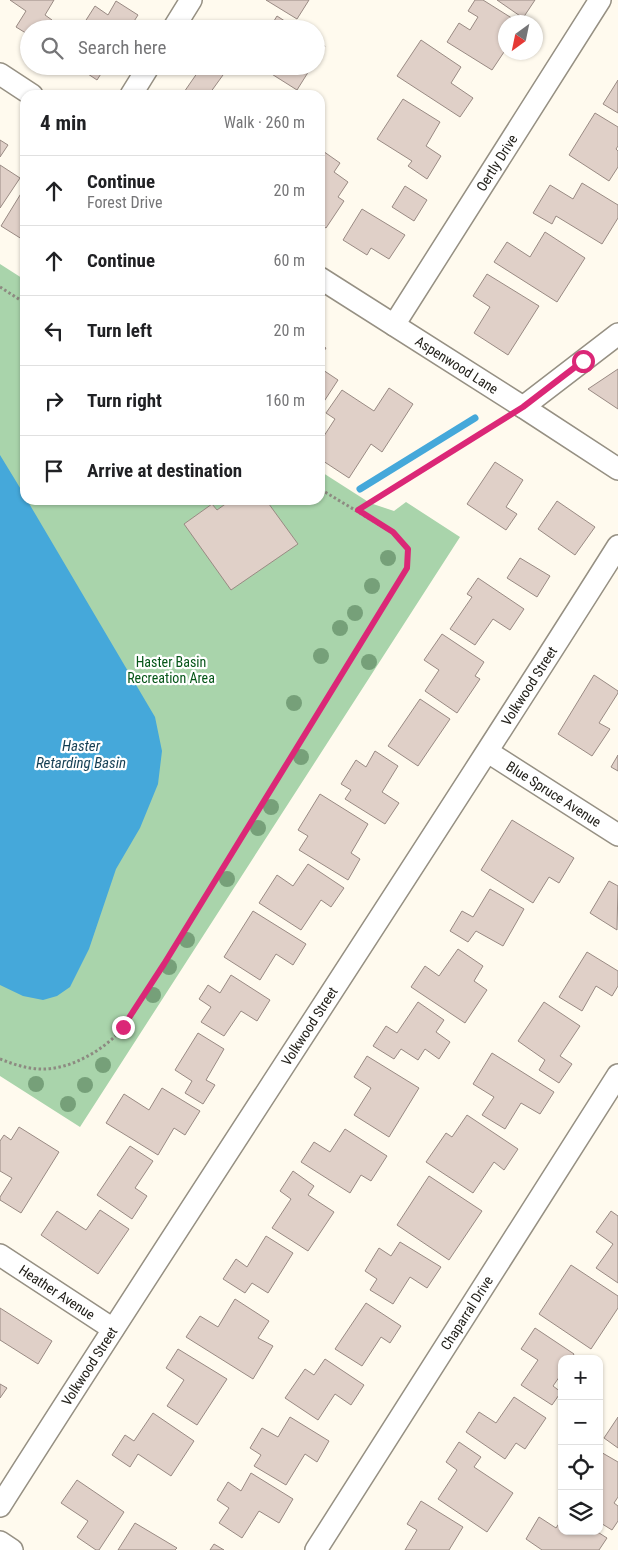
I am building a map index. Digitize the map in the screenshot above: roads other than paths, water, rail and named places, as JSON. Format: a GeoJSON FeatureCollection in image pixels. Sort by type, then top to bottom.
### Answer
{"type":"FeatureCollection","features":[{"type":"Feature","properties":{"kind":"street"},"geometry":{"type":"LineString","coordinates":[[179,20],[191,0]]}},
{"type":"Feature","properties":{"kind":"street","name":"Oertly Drive"},"geometry":{"type":"LineString","coordinates":[[394,325],[600,0]]}},
{"type":"Feature","properties":{"kind":"street"},"geometry":{"type":"LineString","coordinates":[[0,74],[24,90]]}},
{"type":"Feature","properties":{"kind":"street"},"geometry":{"type":"LineString","coordinates":[[134,90],[143,75]]}},
{"type":"Feature","properties":{"kind":"street","name":"Aspenwood Lane"},"geometry":{"type":"LineString","coordinates":[[325,281],[618,469]]}},
{"type":"Feature","properties":{"kind":"street"},"geometry":{"type":"LineString","coordinates":[[523,407],[618,334]]}},
{"type":"Feature","properties":{"kind":"street","name":"Volkwood Street"},"geometry":{"type":"LineString","coordinates":[[0,1506],[488,752],[618,546]]}},
{"type":"Feature","properties":{"kind":"street","name":"Blue Spruce Avenue"},"geometry":{"type":"LineString","coordinates":[[488,752],[618,835]]}},
{"type":"Feature","properties":{"kind":"street","name":"Chaparral Drive"},"geometry":{"type":"LineString","coordinates":[[316,1550],[618,1076]]}},
{"type":"Feature","properties":{"kind":"street","name":"Heather Avenue"},"geometry":{"type":"LineString","coordinates":[[0,1255],[113,1329]]}},
{"type":"Feature","properties":{"kind":"street"},"geometry":{"type":"LineString","coordinates":[[0,1542],[12,1550]]}},
{"type":"Feature","properties":{"kind":"water","name":"Haster Retarding Basin"},"geometry":{"type":"Polygon","coordinates":[[[0,455],[20,488],[20,505],[30,505],[155,717],[162,751],[158,784],[140,828],[116,869],[89,949],[70,987],[57,996],[43,1000],[23,996],[0,985],[0,455]]]}},
{"type":"Feature","properties":{"kind":"waterway"},"geometry":{"type":"LineString","coordinates":[[360,489],[475,418]]}},
{"type":"Feature","properties":{"kind":"park label","name":"Haster Basin Recreation Area"},"geometry":{"type":"Point","coordinates":[171,670]}}]}
